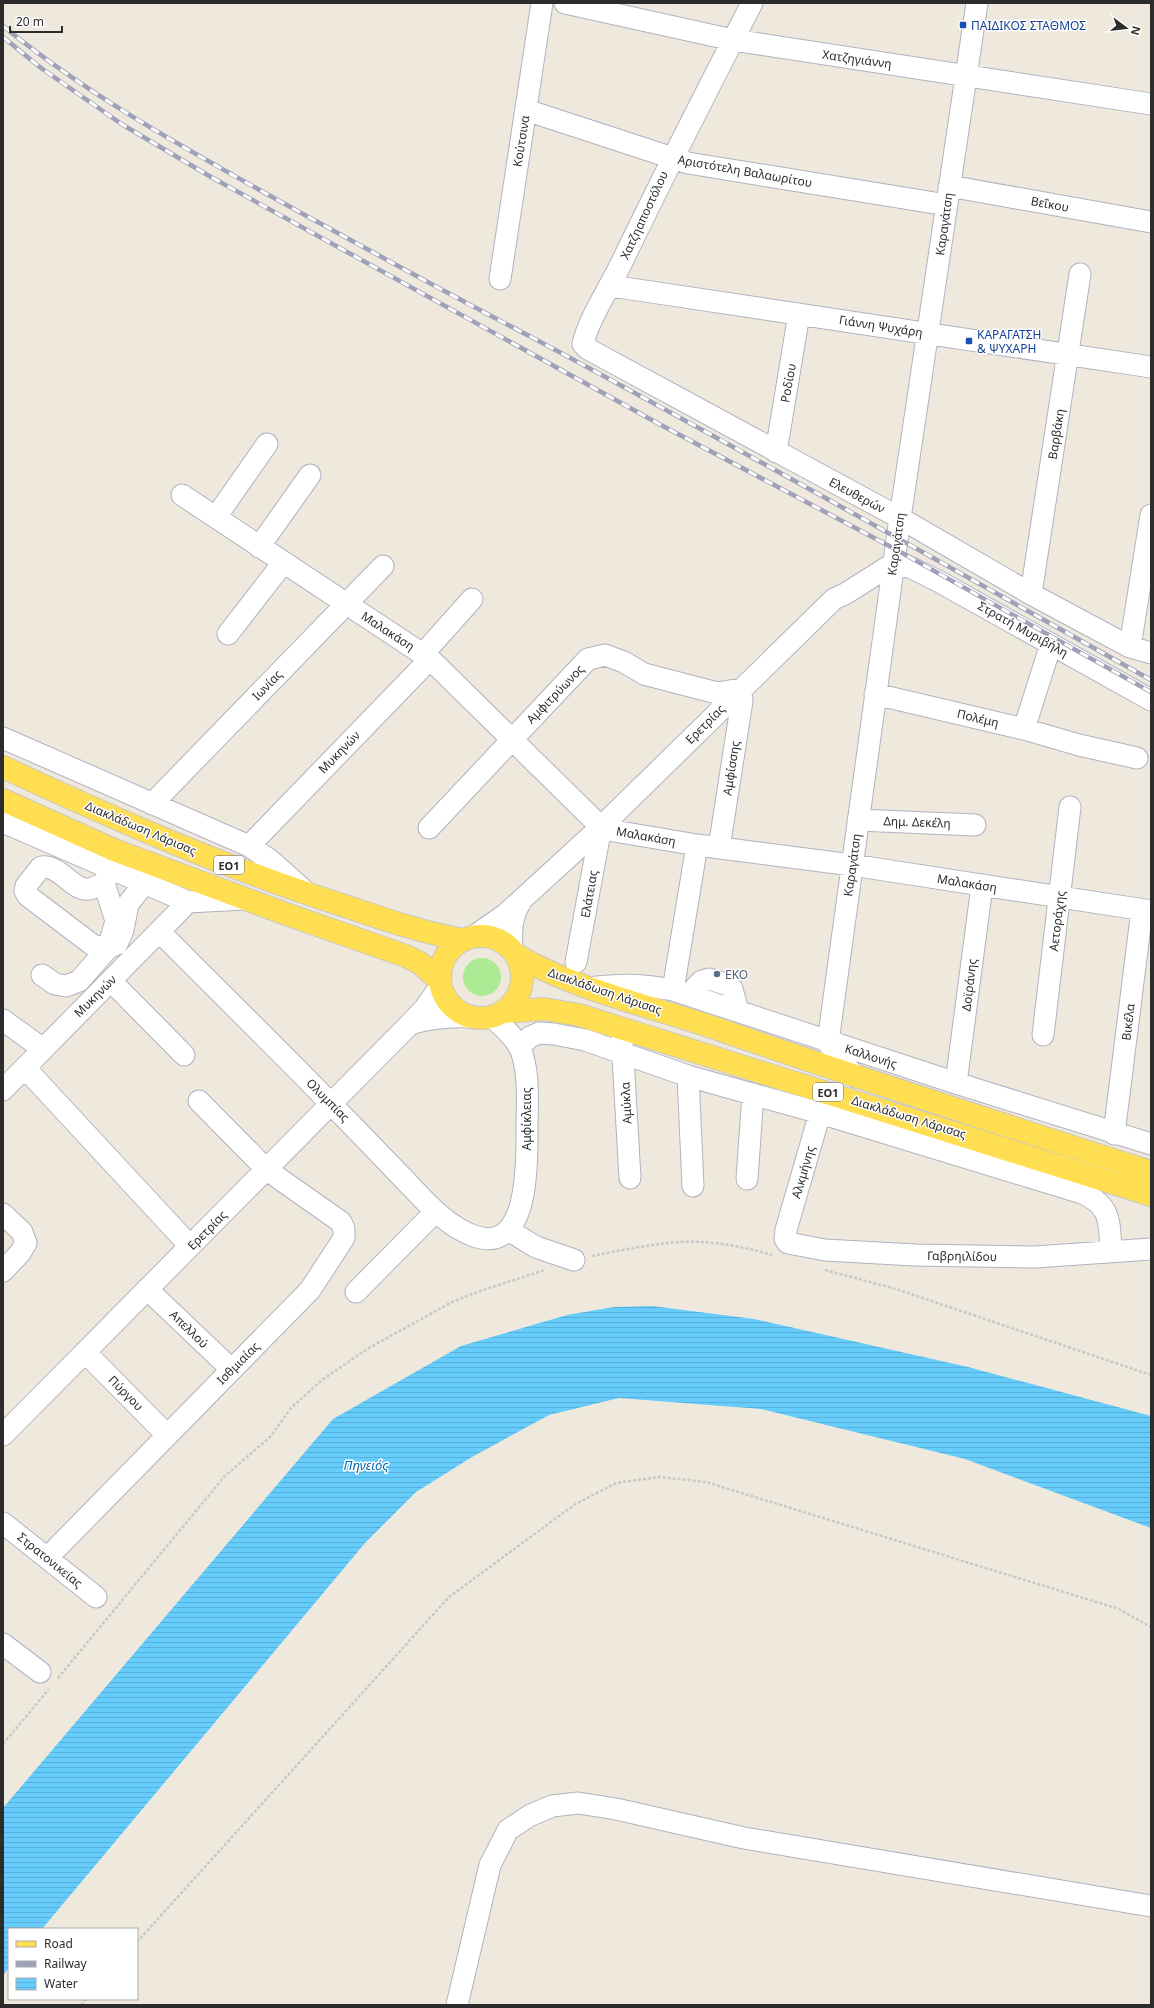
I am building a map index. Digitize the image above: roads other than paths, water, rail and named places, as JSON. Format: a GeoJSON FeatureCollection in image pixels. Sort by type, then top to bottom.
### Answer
{"type":"FeatureCollection","features":[{"type":"Feature","properties":{"kind":"main road","name":"Διακλάδωση Λάρισας"},"geometry":{"type":"LineString","coordinates":[[3,767],[65,796],[204,855],[309,895],[421,931],[468,938]]}},
{"type":"Feature","properties":{"kind":"main road","name":"ΕΟ1"},"geometry":{"type":"LineString","coordinates":[[3,800],[114,850],[245,899],[406,956],[420,963],[441,983],[445,996],[452,1006],[462,1013],[489,1015]]}},
{"type":"Feature","properties":{"kind":"main road","name":"ΕΟ1"},"geometry":{"type":"LineString","coordinates":[[468,938],[494,938],[514,953]]}},
{"type":"Feature","properties":{"kind":"main road"},"geometry":{"type":"LineString","coordinates":[[441,983],[441,968],[446,957],[454,947],[468,938]]}},
{"type":"Feature","properties":{"kind":"main road","name":"Διακλάδωση Λάρισας"},"geometry":{"type":"LineString","coordinates":[[514,953],[554,975],[589,988],[711,1027],[856,1077],[1151,1172]]}},
{"type":"Feature","properties":{"kind":"main road"},"geometry":{"type":"LineString","coordinates":[[489,1015],[512,1004],[519,993],[522,980],[521,967],[514,953]]}},
{"type":"Feature","properties":{"kind":"main road","name":"Διακλάδωση Λάρισας"},"geometry":{"type":"LineString","coordinates":[[489,1015],[544,1008],[579,1015],[622,1027],[976,1138],[1151,1195]]}},
{"type":"Feature","properties":{"kind":"street","name":"Κούτσινα"},"geometry":{"type":"LineString","coordinates":[[500,279],[542,3]]}},
{"type":"Feature","properties":{"kind":"street","name":"Χατζηγιάννη"},"geometry":{"type":"LineString","coordinates":[[565,3],[733,40],[1151,104]]}},
{"type":"Feature","properties":{"kind":"street","name":"Χατζηαποστόλου"},"geometry":{"type":"LineString","coordinates":[[583,344],[585,334],[611,286],[671,158],[752,3]]}},
{"type":"Feature","properties":{"kind":"street","name":"Καραγάτση"},"geometry":{"type":"LineString","coordinates":[[828,1042],[900,518],[977,3]]}},
{"type":"Feature","properties":{"kind":"street","name":"Αριστότελη Βαλαωρίτου"},"geometry":{"type":"LineString","coordinates":[[526,110],[688,163],[948,196]]}},
{"type":"Feature","properties":{"kind":"street","name":"Βεΐκου"},"geometry":{"type":"LineString","coordinates":[[948,196],[1151,222]]}},
{"type":"Feature","properties":{"kind":"street","name":"Βαρβάκη"},"geometry":{"type":"LineString","coordinates":[[1031,594],[1080,274]]}},
{"type":"Feature","properties":{"kind":"street","name":"Γιάννη Ψυχάρη"},"geometry":{"type":"LineString","coordinates":[[611,286],[1151,367]]}},
{"type":"Feature","properties":{"kind":"street","name":"Ροδίου"},"geometry":{"type":"LineString","coordinates":[[776,452],[799,314]]}},
{"type":"Feature","properties":{"kind":"street","name":"Ελευθερών"},"geometry":{"type":"LineString","coordinates":[[583,344],[588,349],[900,518],[1031,594],[1130,647],[1151,653]]}},
{"type":"Feature","properties":{"kind":"street"},"geometry":{"type":"LineString","coordinates":[[216,517],[267,444]]}},
{"type":"Feature","properties":{"kind":"street"},"geometry":{"type":"LineString","coordinates":[[259,547],[310,475]]}},
{"type":"Feature","properties":{"kind":"street","name":"Μαλακάση"},"geometry":{"type":"LineString","coordinates":[[182,495],[426,656],[601,826],[614,831],[697,845],[852,865],[1146,911]]}},
{"type":"Feature","properties":{"kind":"street"},"geometry":{"type":"LineString","coordinates":[[1130,647],[1151,515]]}},
{"type":"Feature","properties":{"kind":"street","name":"Στρατή Μυριβήλη"},"geometry":{"type":"LineString","coordinates":[[894,562],[925,574],[1151,700]]}},
{"type":"Feature","properties":{"kind":"street","name":"Ερετρίας"},"geometry":{"type":"LineString","coordinates":[[468,938],[506,914],[524,898],[601,826],[834,599],[845,594],[894,562]]}},
{"type":"Feature","properties":{"kind":"street"},"geometry":{"type":"LineString","coordinates":[[228,634],[283,563]]}},
{"type":"Feature","properties":{"kind":"street","name":"Ιωνίας"},"geometry":{"type":"LineString","coordinates":[[152,804],[383,566]]}},
{"type":"Feature","properties":{"kind":"street","name":"Μυκηνών"},"geometry":{"type":"LineString","coordinates":[[249,846],[426,656],[472,599]]}},
{"type":"Feature","properties":{"kind":"street"},"geometry":{"type":"LineString","coordinates":[[1024,729],[1051,644]]}},
{"type":"Feature","properties":{"kind":"street","name":"Αμφιτρύωνος"},"geometry":{"type":"LineString","coordinates":[[429,828],[588,659],[605,655],[624,662],[644,674],[717,693],[740,689]]}},
{"type":"Feature","properties":{"kind":"street","name":"Αμφίσσης"},"geometry":{"type":"LineString","coordinates":[[719,848],[742,701],[740,689]]}},
{"type":"Feature","properties":{"kind":"street","name":"Πολέμη"},"geometry":{"type":"LineString","coordinates":[[875,694],[1024,729],[1079,745],[1137,758]]}},
{"type":"Feature","properties":{"kind":"street"},"geometry":{"type":"LineString","coordinates":[[3,738],[249,846],[270,860],[309,895]]}},
{"type":"Feature","properties":{"kind":"street","name":"Αετοράχης"},"geometry":{"type":"LineString","coordinates":[[1044,1035],[1070,806]]}},
{"type":"Feature","properties":{"kind":"street","name":"Δημ. Δεκέλη"},"geometry":{"type":"LineString","coordinates":[[858,820],[975,825]]}},
{"type":"Feature","properties":{"kind":"street"},"geometry":{"type":"LineString","coordinates":[[3,822],[107,876],[144,884],[188,902],[245,899]]}},
{"type":"Feature","properties":{"kind":"street","name":"Ελάτειας"},"geometry":{"type":"LineString","coordinates":[[576,962],[601,826]]}},
{"type":"Feature","properties":{"kind":"street"},"geometry":{"type":"LineString","coordinates":[[680,992],[697,845]]}},
{"type":"Feature","properties":{"kind":"street"},"geometry":{"type":"LineString","coordinates":[[107,876],[89,889],[82,889],[47,866],[41,867],[26,886],[25,891],[28,896],[94,946],[108,948]]}},
{"type":"Feature","properties":{"kind":"street"},"geometry":{"type":"LineString","coordinates":[[107,876],[116,921],[108,948]]}},
{"type":"Feature","properties":{"kind":"street"},"geometry":{"type":"LineString","coordinates":[[42,975],[55,984],[66,986],[79,981],[108,948],[117,944],[123,930],[128,904],[144,884]]}},
{"type":"Feature","properties":{"kind":"street","name":"Δοϊράνης"},"geometry":{"type":"LineString","coordinates":[[956,1084],[982,886]]}},
{"type":"Feature","properties":{"kind":"street","name":"Ερετρίας"},"geometry":{"type":"LineString","coordinates":[[514,953],[511,932],[513,919],[524,898]]}},
{"type":"Feature","properties":{"kind":"street","name":"Μυκηνών"},"geometry":{"type":"LineString","coordinates":[[3,1090],[188,902]]}},
{"type":"Feature","properties":{"kind":"street","name":"Βικέλα"},"geometry":{"type":"LineString","coordinates":[[1114,1134],[1146,911]]}},
{"type":"Feature","properties":{"kind":"street","name":"Ολυμπίας"},"geometry":{"type":"LineString","coordinates":[[160,932],[332,1104],[436,1212],[467,1233],[476,1236],[490,1238],[508,1230]]}},
{"type":"Feature","properties":{"kind":"street"},"geometry":{"type":"LineString","coordinates":[[110,980],[184,1055]]}},
{"type":"Feature","properties":{"kind":"street","name":"Ερετρίας"},"geometry":{"type":"LineString","coordinates":[[3,1435],[410,1024],[425,1008],[441,983]]}},
{"type":"Feature","properties":{"kind":"street","name":"Καλλoνής"},"geometry":{"type":"LineString","coordinates":[[589,988],[623,984],[644,985],[680,992],[738,1010],[828,1042],[956,1084],[1114,1134],[1151,1144]]}},
{"type":"Feature","properties":{"kind":"street","name":"Ερετρίας"},"geometry":{"type":"LineString","coordinates":[[410,1024],[425,1019],[442,1017],[489,1015]]}},
{"type":"Feature","properties":{"kind":"street","name":"Αμφίκλειας"},"geometry":{"type":"LineString","coordinates":[[489,1015],[503,1026],[519,1047],[524,1063],[526,1086],[526,1175],[519,1210],[508,1230]]}},
{"type":"Feature","properties":{"kind":"street"},"geometry":{"type":"LineString","coordinates":[[3,1020],[43,1048]]}},
{"type":"Feature","properties":{"kind":"street","name":"Αμύκλα"},"geometry":{"type":"LineString","coordinates":[[622,1027],[630,1178]]}},
{"type":"Feature","properties":{"kind":"street"},"geometry":{"type":"LineString","coordinates":[[519,1047],[535,1034],[544,1033],[570,1036],[623,1052],[649,1063],[688,1076],[820,1113],[1082,1193],[1094,1199],[1103,1207],[1108,1216],[1111,1251]]}},
{"type":"Feature","properties":{"kind":"street"},"geometry":{"type":"LineString","coordinates":[[828,1042],[836,1055],[856,1077]]}},
{"type":"Feature","properties":{"kind":"street"},"geometry":{"type":"LineString","coordinates":[[25,1068],[190,1246]]}},
{"type":"Feature","properties":{"kind":"street"},"geometry":{"type":"LineString","coordinates":[[688,1076],[693,1186]]}},
{"type":"Feature","properties":{"kind":"street"},"geometry":{"type":"LineString","coordinates":[[747,1179],[753,1094]]}},
{"type":"Feature","properties":{"kind":"street","name":"Ισθμιαίας"},"geometry":{"type":"LineString","coordinates":[[48,1557],[310,1290],[344,1238],[344,1229],[341,1222],[267,1170],[200,1101]]}},
{"type":"Feature","properties":{"kind":"street","name":"Αλκμήνης"},"geometry":{"type":"LineString","coordinates":[[786,1230],[820,1113]]}},
{"type":"Feature","properties":{"kind":"street"},"geometry":{"type":"LineString","coordinates":[[917,1143],[976,1138]]}},
{"type":"Feature","properties":{"kind":"street"},"geometry":{"type":"LineString","coordinates":[[356,1292],[436,1212]]}},
{"type":"Feature","properties":{"kind":"street"},"geometry":{"type":"LineString","coordinates":[[3,1214],[22,1232],[26,1243],[20,1253],[3,1271]]}},
{"type":"Feature","properties":{"kind":"street"},"geometry":{"type":"LineString","coordinates":[[508,1230],[536,1247],[574,1260]]}},
{"type":"Feature","properties":{"kind":"street","name":"Γαβρηιλίδου"},"geometry":{"type":"LineString","coordinates":[[786,1230],[785,1239],[788,1242],[842,1252],[1036,1257],[1151,1249]]}},
{"type":"Feature","properties":{"kind":"street","name":"Απελλού"},"geometry":{"type":"LineString","coordinates":[[147,1289],[231,1369]]}},
{"type":"Feature","properties":{"kind":"street","name":"Πύργου"},"geometry":{"type":"LineString","coordinates":[[85,1352],[167,1435]]}},
{"type":"Feature","properties":{"kind":"street","name":"Στρατονικείας"},"geometry":{"type":"LineString","coordinates":[[3,1522],[96,1597]]}},
{"type":"Feature","properties":{"kind":"street"},"geometry":{"type":"LineString","coordinates":[[3,1644],[40,1672]]}},
{"type":"Feature","properties":{"kind":"street"},"geometry":{"type":"LineString","coordinates":[[456,2005],[490,1865],[508,1830],[529,1816],[552,1806],[578,1803],[616,1809],[744,1838],[1151,1906]]}},
{"type":"Feature","properties":{"kind":"water","name":"Πηνειός"},"geometry":{"type":"Polygon","coordinates":[[[652,1306],[754,1319],[968,1367],[1151,1416],[1151,1528],[965,1459],[761,1409],[619,1398],[549,1415],[472,1457],[416,1492],[365,1543],[43,1928],[8,1928],[8,1969],[3,1975],[3,1808],[333,1419],[461,1346],[567,1315],[614,1307],[652,1306]]]}},
{"type":"Feature","properties":{"kind":"railway"},"geometry":{"type":"LineString","coordinates":[[3,26],[69,76],[174,142],[409,272],[690,423],[1151,680]]}},
{"type":"Feature","properties":{"kind":"railway"},"geometry":{"type":"LineString","coordinates":[[3,37],[41,68],[123,125],[211,177],[661,425],[895,549],[1151,692]]}},
{"type":"Feature","properties":{"kind":"place","name":"ΠΑΙΔΙΚΟΣ ΣΤΑΘΜΟΣ"},"geometry":{"type":"Point","coordinates":[963,25]}},
{"type":"Feature","properties":{"kind":"place","name":"ΚΑΡΑΓΑΤΣΗ & ΨΥΧΑΡΗ"},"geometry":{"type":"Point","coordinates":[969,341]}},
{"type":"Feature","properties":{"kind":"place","name":"EKO"},"geometry":{"type":"Point","coordinates":[717,974]}}]}
